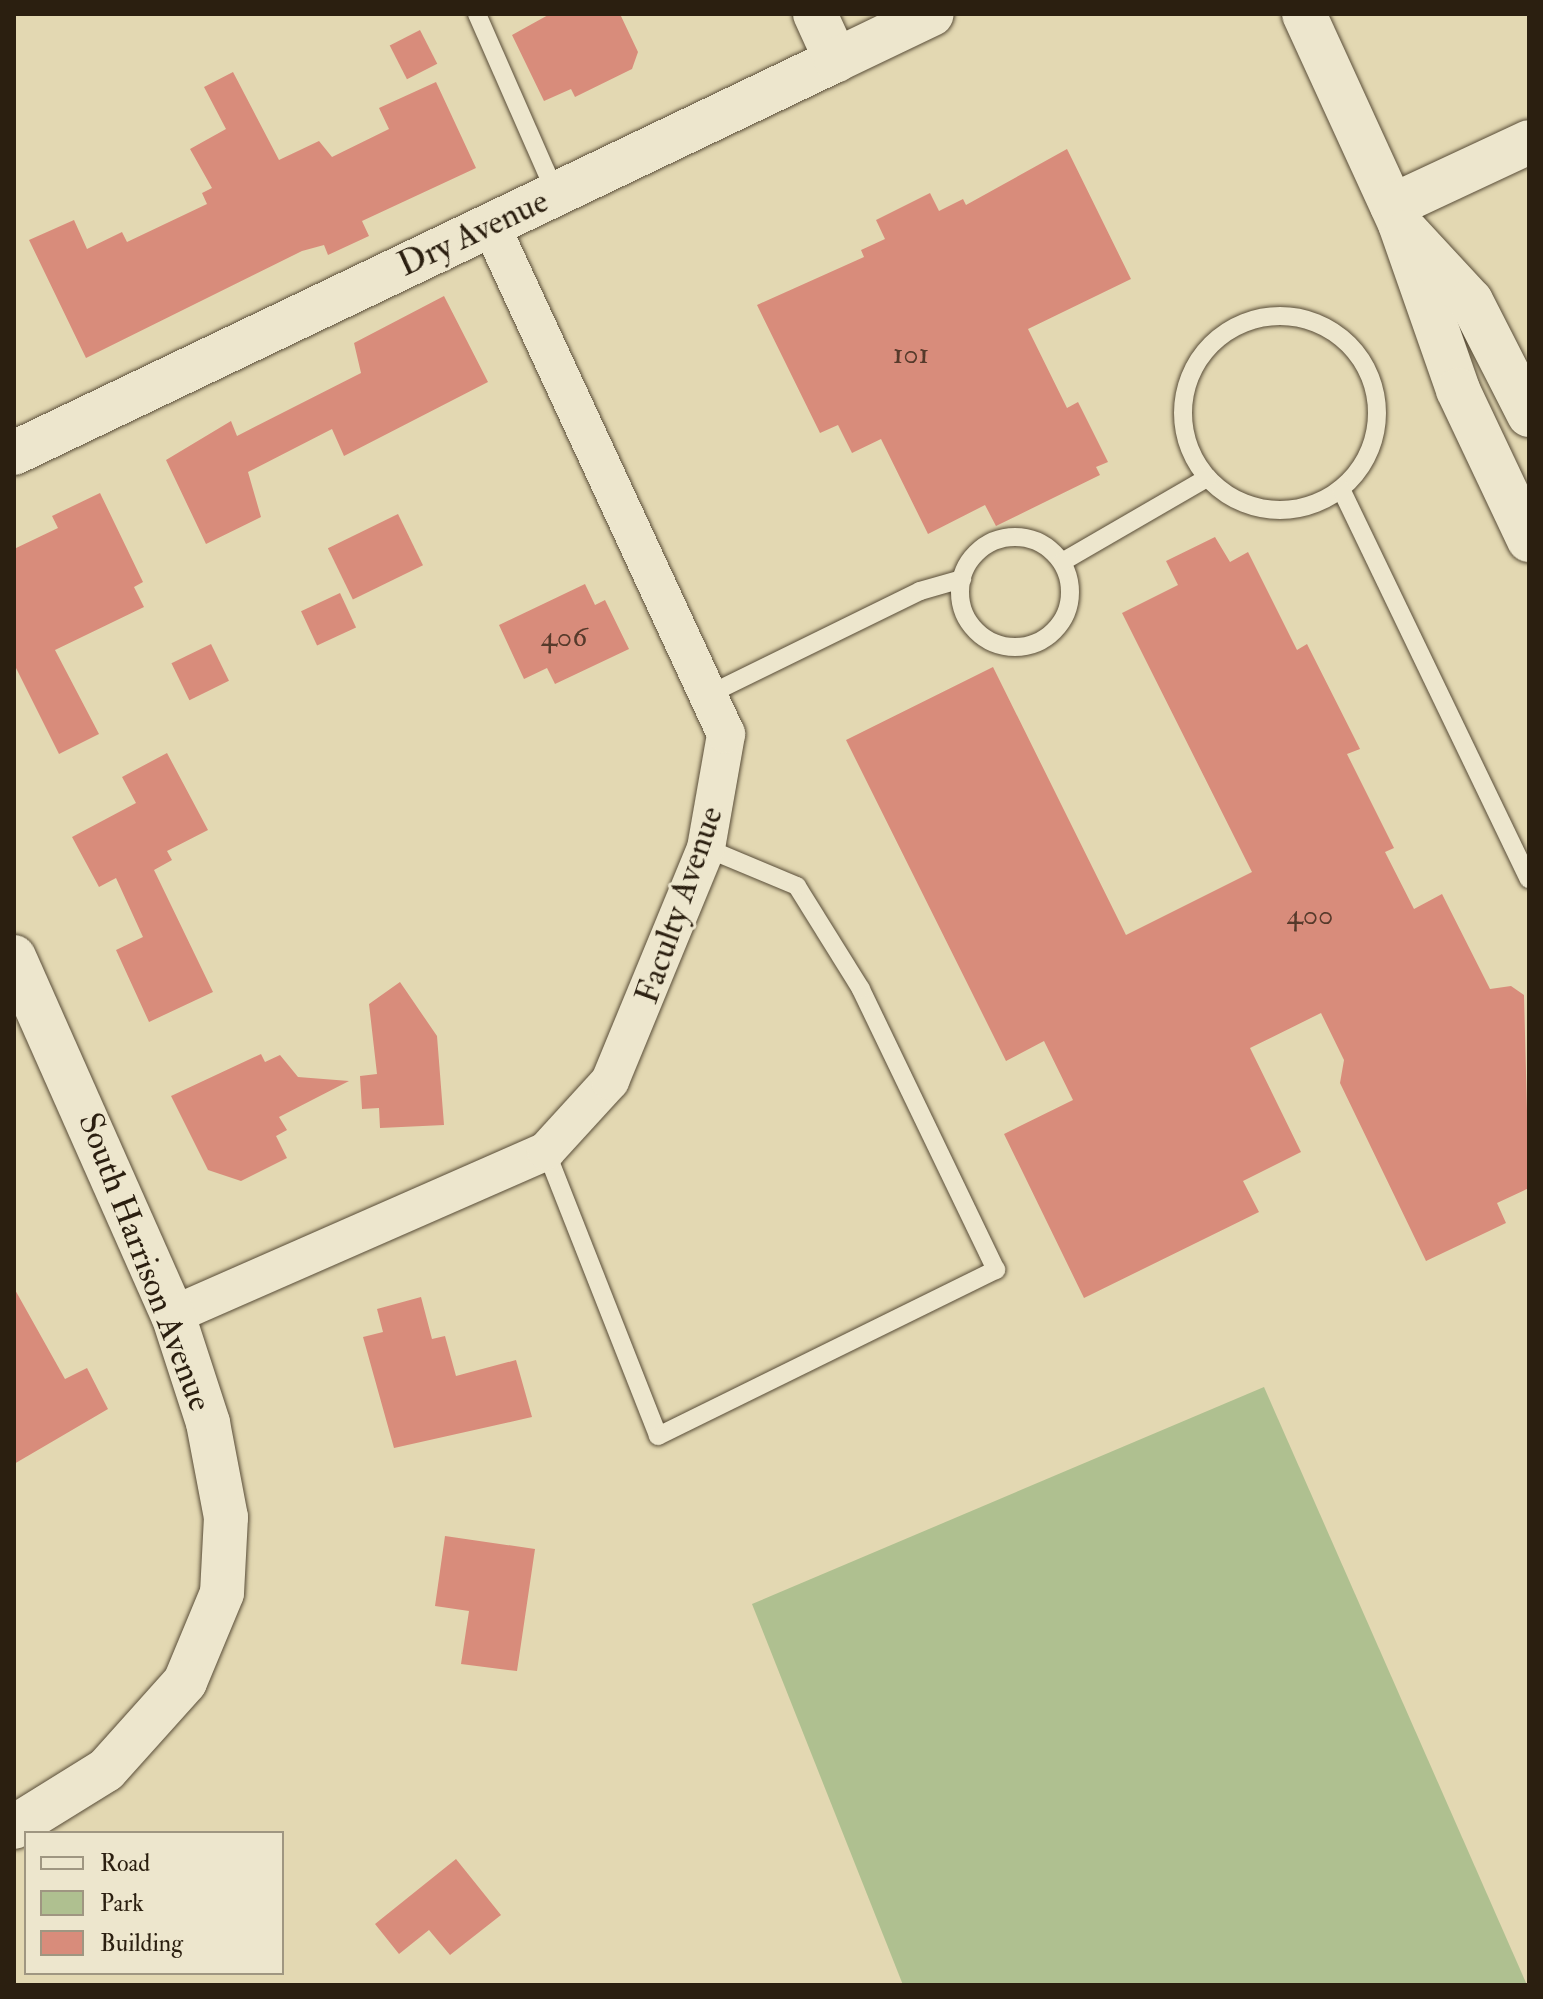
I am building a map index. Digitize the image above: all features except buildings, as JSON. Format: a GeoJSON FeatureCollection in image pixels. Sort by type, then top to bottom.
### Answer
{"type":"FeatureCollection","features":[{"type":"Feature","properties":{"kind":"street"},"geometry":{"type":"LineString","coordinates":[[815,14],[836,60]]}},
{"type":"Feature","properties":{"kind":"street","name":"Dry Avenue"},"geometry":{"type":"LineString","coordinates":[[14,453],[932,14]]}},
{"type":"Feature","properties":{"kind":"street"},"geometry":{"type":"LineString","coordinates":[[1304,14],[1396,215],[1452,378],[1529,540]]}},
{"type":"Feature","properties":{"kind":"street"},"geometry":{"type":"LineString","coordinates":[[1396,215],[1529,142]]}},
{"type":"Feature","properties":{"kind":"street"},"geometry":{"type":"LineString","coordinates":[[1396,215],[1471,301],[1529,415]]}},
{"type":"Feature","properties":{"kind":"street","name":"Faculty Avenue"},"geometry":{"type":"LineString","coordinates":[[173,1315],[546,1151],[610,1081],[706,848],[726,734],[712,693],[490,224]]}},
{"type":"Feature","properties":{"kind":"street","name":"South Harrison Avenue"},"geometry":{"type":"LineString","coordinates":[[14,957],[173,1315],[208,1423],[226,1517],[214,1620],[185,1682],[135,1742],[106,1770],[14,1827]]}},
{"type":"Feature","properties":{"kind":"lane"},"geometry":{"type":"LineString","coordinates":[[477,14],[556,194]]}},
{"type":"Feature","properties":{"kind":"lane"},"geometry":{"type":"LineString","coordinates":[[1288,316],[1348,343],[1377,401],[1367,454],[1341,489],[1315,504],[1271,510],[1229,497],[1207,478],[1182,418],[1191,375],[1225,333],[1255,319],[1288,316]]}},
{"type":"Feature","properties":{"kind":"lane"},"geometry":{"type":"LineString","coordinates":[[1062,562],[1207,478]]}},
{"type":"Feature","properties":{"kind":"lane"},"geometry":{"type":"LineString","coordinates":[[1341,489],[1529,879]]}},
{"type":"Feature","properties":{"kind":"lane"},"geometry":{"type":"LineString","coordinates":[[1016,537],[1049,548],[1062,562],[1071,597],[1066,615],[1056,630],[1024,647],[1006,647],[974,629],[964,614],[962,579],[982,549],[1016,537]]}},
{"type":"Feature","properties":{"kind":"lane"},"geometry":{"type":"LineString","coordinates":[[712,693],[920,591],[962,579]]}},
{"type":"Feature","properties":{"kind":"lane"},"geometry":{"type":"LineString","coordinates":[[546,1151],[658,1436],[996,1270],[861,989],[797,886],[706,848]]}},
{"type":"Feature","properties":{"kind":"green space"},"geometry":{"type":"Polygon","coordinates":[[[1264,1387],[1527,1985],[903,1985],[752,1604],[1264,1387]]]}}]}
